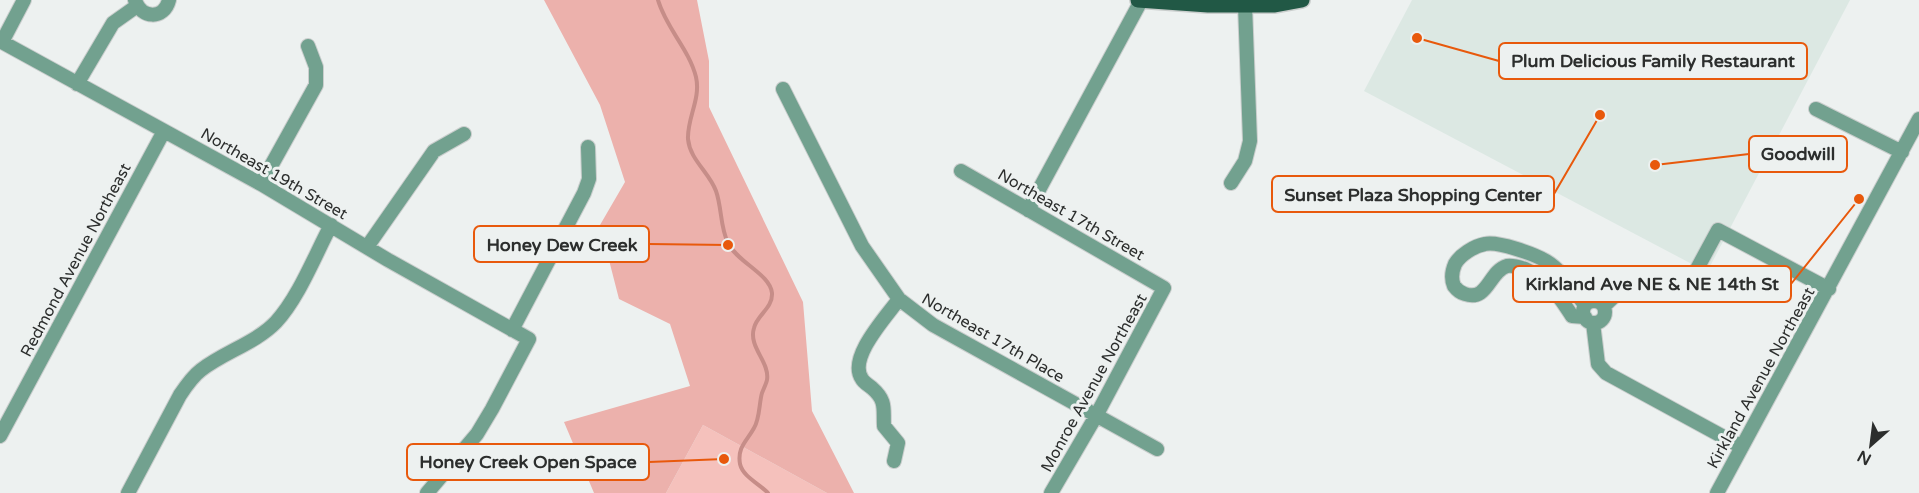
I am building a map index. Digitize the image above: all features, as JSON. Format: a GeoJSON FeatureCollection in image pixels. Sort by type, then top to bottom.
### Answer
{"type":"FeatureCollection","features":[{"type":"Feature","properties":{"kind":"main road"},"geometry":{"type":"LineString","coordinates":[[1140,0],[1245,5],[1302,0]]}},
{"type":"Feature","properties":{"kind":"street"},"geometry":{"type":"LineString","coordinates":[[1,41],[24,0]]}},
{"type":"Feature","properties":{"kind":"street"},"geometry":{"type":"LineString","coordinates":[[77,84],[113,23],[136,3],[145,13],[156,15],[165,10],[169,0]]}},
{"type":"Feature","properties":{"kind":"street"},"geometry":{"type":"LineString","coordinates":[[1028,210],[1140,0]]}},
{"type":"Feature","properties":{"kind":"street"},"geometry":{"type":"LineString","coordinates":[[1231,183],[1245,161],[1250,141],[1245,5]]}},
{"type":"Feature","properties":{"kind":"street","name":"Northeast 19th Street"},"geometry":{"type":"LineString","coordinates":[[1,41],[261,184],[529,339],[477,434],[427,493]]}},
{"type":"Feature","properties":{"kind":"street"},"geometry":{"type":"LineString","coordinates":[[261,184],[316,85],[316,67],[308,46]]}},
{"type":"Feature","properties":{"kind":"street","name":"Northeast 17th Place"},"geometry":{"type":"LineString","coordinates":[[783,89],[862,246],[899,299],[933,325],[1157,449]]}},
{"type":"Feature","properties":{"kind":"street"},"geometry":{"type":"LineString","coordinates":[[1816,109],[1902,152]]}},
{"type":"Feature","properties":{"kind":"street","name":"Kirkland Avenue Northeast"},"geometry":{"type":"LineString","coordinates":[[1717,493],[1919,119]]}},
{"type":"Feature","properties":{"kind":"street","name":"Redmond Avenue Northeast"},"geometry":{"type":"LineString","coordinates":[[0,436],[164,131]]}},
{"type":"Feature","properties":{"kind":"street"},"geometry":{"type":"LineString","coordinates":[[367,247],[434,151],[464,134]]}},
{"type":"Feature","properties":{"kind":"street"},"geometry":{"type":"LineString","coordinates":[[512,330],[584,193],[589,178],[588,147]]}},
{"type":"Feature","properties":{"kind":"street","name":"Northeast 17th Street"},"geometry":{"type":"LineString","coordinates":[[961,171],[1164,288]]}},
{"type":"Feature","properties":{"kind":"street"},"geometry":{"type":"LineString","coordinates":[[128,493],[180,394],[189,382],[199,371],[264,332],[276,322],[294,295],[331,225]]}},
{"type":"Feature","properties":{"kind":"street"},"geometry":{"type":"LineString","coordinates":[[1588,315],[1595,301],[1604,306],[1629,283],[1645,275],[1660,273],[1691,280],[1718,230],[1829,289]]}},
{"type":"Feature","properties":{"kind":"street"},"geometry":{"type":"LineString","coordinates":[[1588,315],[1572,316],[1552,286],[1540,276],[1518,267],[1508,266],[1497,271],[1484,291],[1476,295],[1460,292],[1455,288],[1452,273],[1456,261],[1474,248],[1486,243],[1546,261],[1560,272],[1588,315],[1598,364],[1606,373],[1742,447]]}},
{"type":"Feature","properties":{"kind":"street","name":"Monroe Avenue Northeast"},"geometry":{"type":"LineString","coordinates":[[1051,493],[1096,416],[1164,288]]}},
{"type":"Feature","properties":{"kind":"street"},"geometry":{"type":"LineString","coordinates":[[894,461],[898,442],[884,426],[883,403],[879,395],[863,381],[858,365],[866,343],[899,299]]}},
{"type":"Feature","properties":{"kind":"shaded area"},"geometry":{"type":"Polygon","coordinates":[[[544,0],[697,0],[709,61],[709,107],[803,302],[812,411],[854,493],[827,493],[703,425],[666,493],[594,493],[564,422],[690,386],[670,324],[619,299],[600,225],[625,182],[600,105],[544,0]]]}},
{"type":"Feature","properties":{"kind":"shaded area"},"geometry":{"type":"Polygon","coordinates":[[[1412,0],[1850,0],[1707,272],[1364,91],[1412,0]]]}},
{"type":"Feature","properties":{"kind":"shaded area"},"geometry":{"type":"Polygon","coordinates":[[[703,425],[827,493],[666,493],[703,425]]]}},
{"type":"Feature","properties":{"kind":"waterway"},"geometry":{"type":"LineString","coordinates":[[658,0],[696,77],[697,93],[688,131],[689,146],[716,191],[728,243],[738,256],[766,280],[772,293],[770,303],[756,323],[753,335],[767,373],[767,380],[756,424],[741,449],[739,458],[742,469],[748,477],[768,493]]}},
{"type":"Feature","properties":{"kind":"place","name":"Plum Delicious Family Restaurant"},"geometry":{"type":"Point","coordinates":[1417,38]}},
{"type":"Feature","properties":{"kind":"place","name":"Sunset Plaza Shopping Center"},"geometry":{"type":"Point","coordinates":[1600,115]}},
{"type":"Feature","properties":{"kind":"place","name":"Goodwill"},"geometry":{"type":"Point","coordinates":[1655,165]}},
{"type":"Feature","properties":{"kind":"place","name":"Kirkland Ave NE & NE 14th St"},"geometry":{"type":"Point","coordinates":[1859,199]}},
{"type":"Feature","properties":{"kind":"place","name":"Honey Dew Creek"},"geometry":{"type":"Point","coordinates":[728,245]}},
{"type":"Feature","properties":{"kind":"place","name":"Honey Creek Open Space"},"geometry":{"type":"Point","coordinates":[724,459]}}]}
